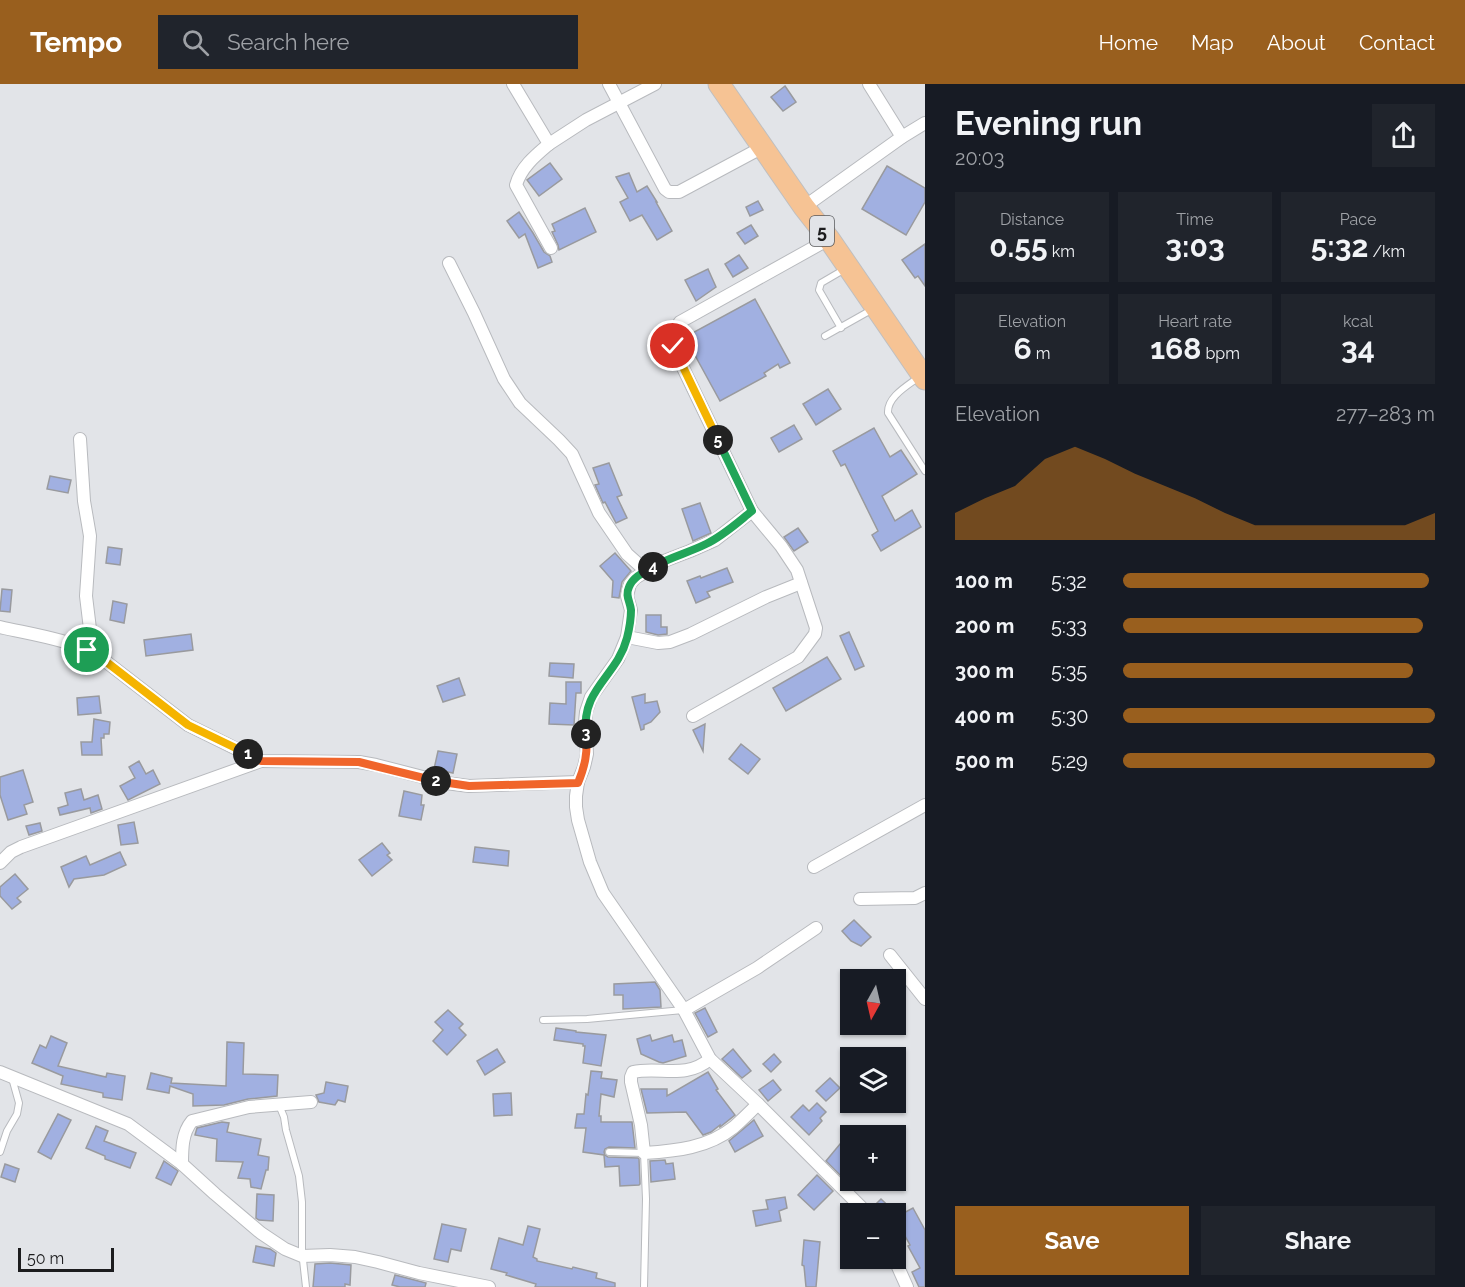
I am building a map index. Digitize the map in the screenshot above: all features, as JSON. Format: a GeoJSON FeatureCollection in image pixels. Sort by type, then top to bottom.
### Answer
{"type":"FeatureCollection","features":[{"type":"Feature","properties":{"kind":"highway","name":"5"},"geometry":{"type":"LineString","coordinates":[[719,84],[923,376]]}},
{"type":"Feature","properties":{"kind":"street"},"geometry":{"type":"LineString","coordinates":[[513,84],[549,144]]}},
{"type":"Feature","properties":{"kind":"street"},"geometry":{"type":"LineString","coordinates":[[609,84],[665,189],[669,192],[679,192],[763,147]]}},
{"type":"Feature","properties":{"kind":"street"},"geometry":{"type":"LineString","coordinates":[[551,248],[516,185],[518,178],[529,162],[549,144],[586,120],[655,84]]}},
{"type":"Feature","properties":{"kind":"street"},"geometry":{"type":"LineString","coordinates":[[869,84],[902,137]]}},
{"type":"Feature","properties":{"kind":"street"},"geometry":{"type":"LineString","coordinates":[[804,207],[925,123]]}},
{"type":"Feature","properties":{"kind":"street"},"geometry":{"type":"LineString","coordinates":[[693,716],[795,659],[815,634],[816,628],[797,570],[752,511],[673,346],[672,333],[680,322],[829,239]]}},
{"type":"Feature","properties":{"kind":"street"},"geometry":{"type":"LineString","coordinates":[[449,263],[504,379],[520,403],[572,454],[599,513],[627,554],[646,571]]}},
{"type":"Feature","properties":{"kind":"street"},"geometry":{"type":"LineString","coordinates":[[80,439],[84,501],[91,543],[86,596],[90,629],[87,650]]}},
{"type":"Feature","properties":{"kind":"street"},"geometry":{"type":"LineString","coordinates":[[752,511],[715,540],[664,561],[632,581],[627,591],[631,610],[627,637],[618,659],[591,697],[589,704],[585,722],[586,761],[578,783],[576,807],[590,861],[603,893],[684,1010],[710,1059],[857,1203]]}},
{"type":"Feature","properties":{"kind":"street"},"geometry":{"type":"LineString","coordinates":[[627,637],[658,643],[670,642],[801,583]]}},
{"type":"Feature","properties":{"kind":"street"},"geometry":{"type":"LineString","coordinates":[[0,627],[54,639],[87,650],[100,657],[188,725],[261,761]]}},
{"type":"Feature","properties":{"kind":"street"},"geometry":{"type":"LineString","coordinates":[[0,863],[11,852],[21,847],[261,761],[359,762],[446,783],[469,786],[578,783]]}},
{"type":"Feature","properties":{"kind":"street"},"geometry":{"type":"LineString","coordinates":[[813,867],[925,806]]}},
{"type":"Feature","properties":{"kind":"street"},"geometry":{"type":"LineString","coordinates":[[860,899],[915,898],[925,893]]}},
{"type":"Feature","properties":{"kind":"street"},"geometry":{"type":"LineString","coordinates":[[684,1010],[757,968],[816,928]]}},
{"type":"Feature","properties":{"kind":"street"},"geometry":{"type":"LineString","coordinates":[[890,956],[925,999]]}},
{"type":"Feature","properties":{"kind":"street"},"geometry":{"type":"LineString","coordinates":[[710,1059],[696,1068],[687,1070],[633,1072],[631,1082],[641,1125],[644,1153],[675,1151],[697,1146],[732,1128],[758,1104]]}},
{"type":"Feature","properties":{"kind":"street"},"geometry":{"type":"LineString","coordinates":[[6,1075],[128,1124],[182,1164],[261,1233],[285,1249],[302,1256],[356,1257],[489,1287]]}},
{"type":"Feature","properties":{"kind":"street"},"geometry":{"type":"LineString","coordinates":[[182,1164],[184,1137],[192,1121],[249,1107],[311,1102]]}},
{"type":"Feature","properties":{"kind":"street"},"geometry":{"type":"LineString","coordinates":[[899,1269],[907,1287]]}},
{"type":"Feature","properties":{"kind":"lane"},"geometry":{"type":"LineString","coordinates":[[841,328],[819,287],[821,283],[848,267]]}},
{"type":"Feature","properties":{"kind":"lane"},"geometry":{"type":"LineString","coordinates":[[825,336],[876,307]]}},
{"type":"Feature","properties":{"kind":"lane"},"geometry":{"type":"LineString","coordinates":[[923,376],[893,399],[887,410],[925,471]]}},
{"type":"Feature","properties":{"kind":"lane"},"geometry":{"type":"LineString","coordinates":[[543,1020],[587,1019],[684,1010]]}},
{"type":"Feature","properties":{"kind":"lane"},"geometry":{"type":"LineString","coordinates":[[0,1152],[17,1114],[19,1103],[6,1075]]}},
{"type":"Feature","properties":{"kind":"lane"},"geometry":{"type":"LineString","coordinates":[[279,1105],[284,1116],[300,1185],[302,1256],[306,1287]]}},
{"type":"Feature","properties":{"kind":"lane"},"geometry":{"type":"LineString","coordinates":[[609,1152],[644,1153],[646,1199],[644,1287]]}},
{"type":"Feature","properties":{"kind":"building"},"geometry":{"type":"Polygon","coordinates":[[[785,86],[796,102],[783,111],[771,97],[785,86]]]}},
{"type":"Feature","properties":{"kind":"building"},"geometry":{"type":"Polygon","coordinates":[[[550,163],[562,179],[539,196],[527,180],[550,163]]]}},
{"type":"Feature","properties":{"kind":"building"},"geometry":{"type":"Polygon","coordinates":[[[887,166],[925,188],[925,202],[906,235],[862,209],[887,166]]]}},
{"type":"Feature","properties":{"kind":"building"},"geometry":{"type":"Polygon","coordinates":[[[629,173],[637,192],[647,186],[672,231],[657,240],[642,215],[630,221],[620,202],[628,198],[616,177],[629,173]]]}},
{"type":"Feature","properties":{"kind":"building"},"geometry":{"type":"Polygon","coordinates":[[[758,201],[763,210],[750,216],[746,207],[758,201]]]}},
{"type":"Feature","properties":{"kind":"building"},"geometry":{"type":"Polygon","coordinates":[[[585,208],[596,232],[559,250],[552,232],[555,231],[552,224],[585,208]]]}},
{"type":"Feature","properties":{"kind":"building"},"geometry":{"type":"Polygon","coordinates":[[[519,212],[552,262],[538,268],[525,234],[519,238],[507,221],[519,212]]]}},
{"type":"Feature","properties":{"kind":"building"},"geometry":{"type":"Polygon","coordinates":[[[751,225],[758,236],[745,244],[737,233],[751,225]]]}},
{"type":"Feature","properties":{"kind":"building"},"geometry":{"type":"Polygon","coordinates":[[[925,244],[925,286],[918,276],[915,278],[902,260],[925,244]]]}},
{"type":"Feature","properties":{"kind":"building"},"geometry":{"type":"Polygon","coordinates":[[[739,255],[748,268],[733,277],[725,264],[739,255]]]}},
{"type":"Feature","properties":{"kind":"building"},"geometry":{"type":"Polygon","coordinates":[[[708,269],[716,287],[696,301],[685,280],[708,269]]]}},
{"type":"Feature","properties":{"kind":"building"},"geometry":{"type":"Polygon","coordinates":[[[755,299],[790,363],[780,368],[778,364],[764,373],[766,376],[720,401],[685,337],[755,299]]]}},
{"type":"Feature","properties":{"kind":"building"},"geometry":{"type":"Polygon","coordinates":[[[828,389],[841,409],[816,425],[803,404],[828,389]]]}},
{"type":"Feature","properties":{"kind":"building"},"geometry":{"type":"Polygon","coordinates":[[[794,425],[802,439],[779,452],[771,438],[794,425]]]}},
{"type":"Feature","properties":{"kind":"building"},"geometry":{"type":"Polygon","coordinates":[[[874,428],[890,457],[901,450],[917,474],[882,496],[895,521],[912,510],[921,527],[881,551],[872,535],[878,531],[845,464],[841,466],[833,451],[874,428]]]}},
{"type":"Feature","properties":{"kind":"building"},"geometry":{"type":"Polygon","coordinates":[[[609,463],[622,495],[617,497],[627,518],[616,523],[595,485],[599,484],[593,468],[609,463]]]}},
{"type":"Feature","properties":{"kind":"building"},"geometry":{"type":"Polygon","coordinates":[[[50,476],[71,480],[68,493],[47,489],[50,476]]]}},
{"type":"Feature","properties":{"kind":"building"},"geometry":{"type":"Polygon","coordinates":[[[700,503],[711,533],[693,541],[682,509],[700,503]]]}},
{"type":"Feature","properties":{"kind":"building"},"geometry":{"type":"Polygon","coordinates":[[[798,528],[808,542],[794,551],[784,537],[798,528]]]}},
{"type":"Feature","properties":{"kind":"building"},"geometry":{"type":"Polygon","coordinates":[[[108,547],[122,549],[120,565],[106,563],[108,547]]]}},
{"type":"Feature","properties":{"kind":"building"},"geometry":{"type":"Polygon","coordinates":[[[615,553],[631,571],[622,582],[619,598],[612,597],[613,581],[600,566],[615,553]]]}},
{"type":"Feature","properties":{"kind":"building"},"geometry":{"type":"Polygon","coordinates":[[[727,568],[733,582],[707,592],[710,597],[696,603],[687,581],[727,568]]]}},
{"type":"Feature","properties":{"kind":"building"},"geometry":{"type":"Polygon","coordinates":[[[2,589],[12,590],[10,612],[0,611],[2,589]]]}},
{"type":"Feature","properties":{"kind":"building"},"geometry":{"type":"Polygon","coordinates":[[[113,601],[127,604],[124,623],[110,620],[113,601]]]}},
{"type":"Feature","properties":{"kind":"building"},"geometry":{"type":"Polygon","coordinates":[[[646,615],[661,615],[661,627],[667,627],[667,634],[658,635],[646,632],[646,615]]]}},
{"type":"Feature","properties":{"kind":"building"},"geometry":{"type":"Polygon","coordinates":[[[849,632],[864,666],[855,670],[840,636],[849,632]]]}},
{"type":"Feature","properties":{"kind":"building"},"geometry":{"type":"Polygon","coordinates":[[[191,634],[193,650],[146,656],[144,640],[191,634]]]}},
{"type":"Feature","properties":{"kind":"building"},"geometry":{"type":"Polygon","coordinates":[[[827,657],[841,679],[786,711],[773,688],[827,657]]]}},
{"type":"Feature","properties":{"kind":"building"},"geometry":{"type":"Polygon","coordinates":[[[550,663],[574,664],[573,678],[549,676],[550,663]]]}},
{"type":"Feature","properties":{"kind":"building"},"geometry":{"type":"Polygon","coordinates":[[[459,678],[465,695],[443,702],[437,686],[459,678]]]}},
{"type":"Feature","properties":{"kind":"building"},"geometry":{"type":"Polygon","coordinates":[[[566,682],[581,682],[581,693],[576,693],[574,725],[549,724],[550,703],[566,704],[566,682]]]}},
{"type":"Feature","properties":{"kind":"building"},"geometry":{"type":"Polygon","coordinates":[[[645,694],[645,703],[657,701],[660,712],[641,730],[632,697],[645,694]]]}},
{"type":"Feature","properties":{"kind":"building"},"geometry":{"type":"Polygon","coordinates":[[[99,696],[101,713],[78,715],[77,698],[99,696]]]}},
{"type":"Feature","properties":{"kind":"building"},"geometry":{"type":"Polygon","coordinates":[[[94,719],[110,722],[109,734],[104,734],[104,738],[101,738],[102,755],[82,755],[81,742],[92,742],[94,719]]]}},
{"type":"Feature","properties":{"kind":"building"},"geometry":{"type":"Polygon","coordinates":[[[705,724],[703,751],[693,730],[705,724]]]}},
{"type":"Feature","properties":{"kind":"building"},"geometry":{"type":"Polygon","coordinates":[[[741,744],[760,759],[748,774],[729,759],[741,744]]]}},
{"type":"Feature","properties":{"kind":"building"},"geometry":{"type":"Polygon","coordinates":[[[438,751],[457,754],[453,773],[434,769],[438,751]]]}},
{"type":"Feature","properties":{"kind":"building"},"geometry":{"type":"Polygon","coordinates":[[[139,761],[146,774],[153,770],[160,784],[128,800],[120,786],[135,778],[129,767],[139,761]]]}},
{"type":"Feature","properties":{"kind":"building"},"geometry":{"type":"Polygon","coordinates":[[[23,770],[33,802],[24,805],[27,814],[8,820],[0,795],[0,777],[23,770]]]}},
{"type":"Feature","properties":{"kind":"building"},"geometry":{"type":"Polygon","coordinates":[[[81,789],[84,800],[98,795],[102,809],[91,813],[90,808],[60,815],[58,808],[68,805],[65,793],[81,789]]]}},
{"type":"Feature","properties":{"kind":"building"},"geometry":{"type":"Polygon","coordinates":[[[404,791],[422,795],[421,805],[424,805],[421,820],[399,816],[404,791]]]}},
{"type":"Feature","properties":{"kind":"building"},"geometry":{"type":"Polygon","coordinates":[[[134,822],[138,843],[121,845],[118,825],[134,822]]]}},
{"type":"Feature","properties":{"kind":"building"},"geometry":{"type":"Polygon","coordinates":[[[40,823],[42,831],[29,835],[26,826],[40,823]]]}},
{"type":"Feature","properties":{"kind":"building"},"geometry":{"type":"Polygon","coordinates":[[[382,843],[390,853],[387,855],[392,860],[372,876],[359,860],[382,843]]]}},
{"type":"Feature","properties":{"kind":"building"},"geometry":{"type":"Polygon","coordinates":[[[475,847],[509,851],[508,866],[473,862],[475,847]]]}},
{"type":"Feature","properties":{"kind":"building"},"geometry":{"type":"Polygon","coordinates":[[[120,852],[126,865],[104,875],[74,879],[69,887],[61,867],[86,856],[90,865],[120,852]]]}},
{"type":"Feature","properties":{"kind":"building"},"geometry":{"type":"Polygon","coordinates":[[[15,874],[28,889],[17,898],[21,902],[12,909],[0,896],[0,887],[15,874]]]}},
{"type":"Feature","properties":{"kind":"building"},"geometry":{"type":"Polygon","coordinates":[[[854,920],[871,937],[861,946],[851,941],[842,931],[854,920]]]}},
{"type":"Feature","properties":{"kind":"building"},"geometry":{"type":"Polygon","coordinates":[[[655,982],[660,990],[661,1007],[623,1009],[623,995],[614,995],[614,984],[655,982]]]}},
{"type":"Feature","properties":{"kind":"building"},"geometry":{"type":"Polygon","coordinates":[[[705,1008],[717,1032],[708,1037],[695,1013],[705,1008]]]}},
{"type":"Feature","properties":{"kind":"building"},"geometry":{"type":"Polygon","coordinates":[[[448,1010],[463,1024],[459,1028],[466,1035],[447,1055],[433,1041],[443,1030],[435,1022],[448,1010]]]}},
{"type":"Feature","properties":{"kind":"building"},"geometry":{"type":"Polygon","coordinates":[[[556,1028],[606,1035],[601,1066],[583,1063],[585,1046],[583,1044],[554,1040],[556,1028]]]}},
{"type":"Feature","properties":{"kind":"building"},"geometry":{"type":"Polygon","coordinates":[[[650,1035],[652,1041],[672,1035],[674,1042],[682,1040],[686,1056],[663,1063],[641,1054],[637,1039],[650,1035]]]}},
{"type":"Feature","properties":{"kind":"building"},"geometry":{"type":"Polygon","coordinates":[[[51,1036],[67,1043],[58,1066],[106,1077],[107,1073],[125,1076],[122,1100],[103,1097],[103,1093],[61,1084],[63,1076],[32,1063],[40,1045],[46,1048],[51,1036]]]}},
{"type":"Feature","properties":{"kind":"building"},"geometry":{"type":"Polygon","coordinates":[[[227,1042],[244,1043],[243,1074],[278,1075],[277,1096],[248,1099],[224,1105],[193,1106],[193,1094],[170,1086],[169,1093],[147,1089],[151,1073],[172,1078],[171,1083],[226,1086],[227,1042]]]}},
{"type":"Feature","properties":{"kind":"building"},"geometry":{"type":"Polygon","coordinates":[[[497,1049],[505,1062],[485,1075],[477,1061],[497,1049]]]}},
{"type":"Feature","properties":{"kind":"building"},"geometry":{"type":"Polygon","coordinates":[[[733,1049],[751,1071],[742,1078],[722,1059],[733,1049]]]}},
{"type":"Feature","properties":{"kind":"building"},"geometry":{"type":"Polygon","coordinates":[[[774,1054],[781,1062],[771,1072],[763,1064],[774,1054]]]}},
{"type":"Feature","properties":{"kind":"building"},"geometry":{"type":"Polygon","coordinates":[[[591,1071],[602,1072],[601,1078],[617,1080],[614,1097],[601,1094],[599,1116],[601,1116],[601,1122],[632,1122],[635,1148],[609,1147],[604,1152],[608,1157],[638,1158],[639,1185],[620,1186],[619,1166],[605,1167],[604,1155],[583,1152],[586,1128],[575,1128],[577,1114],[584,1114],[591,1071]]]}},
{"type":"Feature","properties":{"kind":"building"},"geometry":{"type":"Polygon","coordinates":[[[708,1072],[718,1089],[716,1090],[735,1115],[720,1127],[720,1125],[703,1135],[686,1112],[647,1113],[641,1089],[667,1089],[667,1096],[708,1072]]]}},
{"type":"Feature","properties":{"kind":"building"},"geometry":{"type":"Polygon","coordinates":[[[830,1078],[840,1088],[826,1101],[816,1091],[830,1078]]]}},
{"type":"Feature","properties":{"kind":"building"},"geometry":{"type":"Polygon","coordinates":[[[773,1080],[781,1090],[768,1101],[759,1090],[773,1080]]]}},
{"type":"Feature","properties":{"kind":"building"},"geometry":{"type":"Polygon","coordinates":[[[326,1082],[348,1086],[345,1102],[338,1100],[335,1105],[319,1102],[316,1095],[324,1093],[326,1082]]]}},
{"type":"Feature","properties":{"kind":"building"},"geometry":{"type":"Polygon","coordinates":[[[511,1093],[512,1115],[494,1116],[493,1094],[511,1093]]]}},
{"type":"Feature","properties":{"kind":"building"},"geometry":{"type":"Polygon","coordinates":[[[817,1103],[826,1112],[820,1118],[822,1121],[809,1135],[791,1117],[803,1105],[809,1111],[817,1103]]]}},
{"type":"Feature","properties":{"kind":"building"},"geometry":{"type":"Polygon","coordinates":[[[58,1114],[71,1120],[51,1159],[38,1152],[58,1114]]]}},
{"type":"Feature","properties":{"kind":"building"},"geometry":{"type":"Polygon","coordinates":[[[754,1120],[763,1136],[735,1152],[729,1141],[754,1120]]]}},
{"type":"Feature","properties":{"kind":"building"},"geometry":{"type":"Polygon","coordinates":[[[222,1122],[229,1123],[227,1132],[261,1139],[258,1155],[269,1157],[268,1170],[266,1170],[261,1189],[251,1187],[250,1179],[238,1178],[243,1162],[216,1161],[217,1139],[195,1135],[197,1128],[222,1122]]]}},
{"type":"Feature","properties":{"kind":"building"},"geometry":{"type":"Polygon","coordinates":[[[96,1126],[108,1131],[104,1141],[136,1153],[130,1168],[105,1159],[105,1156],[86,1148],[96,1126]]]}},
{"type":"Feature","properties":{"kind":"building"},"geometry":{"type":"Polygon","coordinates":[[[840,1144],[840,1175],[826,1161],[840,1144]]]}},
{"type":"Feature","properties":{"kind":"building"},"geometry":{"type":"Polygon","coordinates":[[[665,1160],[666,1164],[673,1163],[675,1179],[651,1182],[650,1161],[665,1160]]]}},
{"type":"Feature","properties":{"kind":"building"},"geometry":{"type":"Polygon","coordinates":[[[164,1161],[178,1171],[171,1185],[156,1178],[164,1161]]]}},
{"type":"Feature","properties":{"kind":"building"},"geometry":{"type":"Polygon","coordinates":[[[5,1164],[19,1169],[15,1182],[1,1177],[5,1164]]]}},
{"type":"Feature","properties":{"kind":"building"},"geometry":{"type":"Polygon","coordinates":[[[817,1175],[833,1191],[814,1210],[798,1195],[817,1175]]]}},
{"type":"Feature","properties":{"kind":"building"},"geometry":{"type":"Polygon","coordinates":[[[257,1194],[274,1195],[273,1221],[256,1218],[257,1194]]]}},
{"type":"Feature","properties":{"kind":"building"},"geometry":{"type":"Polygon","coordinates":[[[785,1197],[787,1208],[779,1211],[781,1221],[756,1226],[753,1211],[768,1209],[766,1200],[785,1197]]]}},
{"type":"Feature","properties":{"kind":"building"},"geometry":{"type":"Polygon","coordinates":[[[913,1208],[925,1230],[925,1287],[919,1287],[912,1272],[920,1268],[908,1246],[910,1245],[906,1238],[906,1212],[913,1208]]]}},
{"type":"Feature","properties":{"kind":"building"},"geometry":{"type":"Polygon","coordinates":[[[442,1224],[466,1229],[461,1251],[451,1249],[448,1262],[434,1259],[442,1224]]]}},
{"type":"Feature","properties":{"kind":"building"},"geometry":{"type":"Polygon","coordinates":[[[528,1226],[540,1229],[533,1257],[537,1261],[597,1273],[596,1278],[615,1283],[615,1287],[535,1287],[536,1284],[491,1269],[499,1238],[523,1245],[528,1226]]]}},
{"type":"Feature","properties":{"kind":"building"},"geometry":{"type":"Polygon","coordinates":[[[804,1240],[820,1242],[816,1287],[806,1287],[802,1265],[804,1240]]]}},
{"type":"Feature","properties":{"kind":"building"},"geometry":{"type":"Polygon","coordinates":[[[256,1246],[276,1253],[274,1266],[253,1262],[256,1246]]]}},
{"type":"Feature","properties":{"kind":"building"},"geometry":{"type":"Polygon","coordinates":[[[315,1264],[351,1265],[350,1285],[313,1287],[315,1264]]]}},
{"type":"Feature","properties":{"kind":"building"},"geometry":{"type":"Polygon","coordinates":[[[395,1275],[426,1283],[425,1287],[392,1285],[395,1275]]]}},
{"type":"Feature","properties":{"kind":"route"},"geometry":{"type":"LineString","coordinates":[[87,650],[100,657],[195,730],[261,761],[359,762],[446,783],[469,786],[578,783],[586,761],[585,722],[591,697],[618,659],[627,637],[631,610],[627,591],[630,584],[635,578],[664,561],[715,540],[752,511],[673,346]]}}]}
